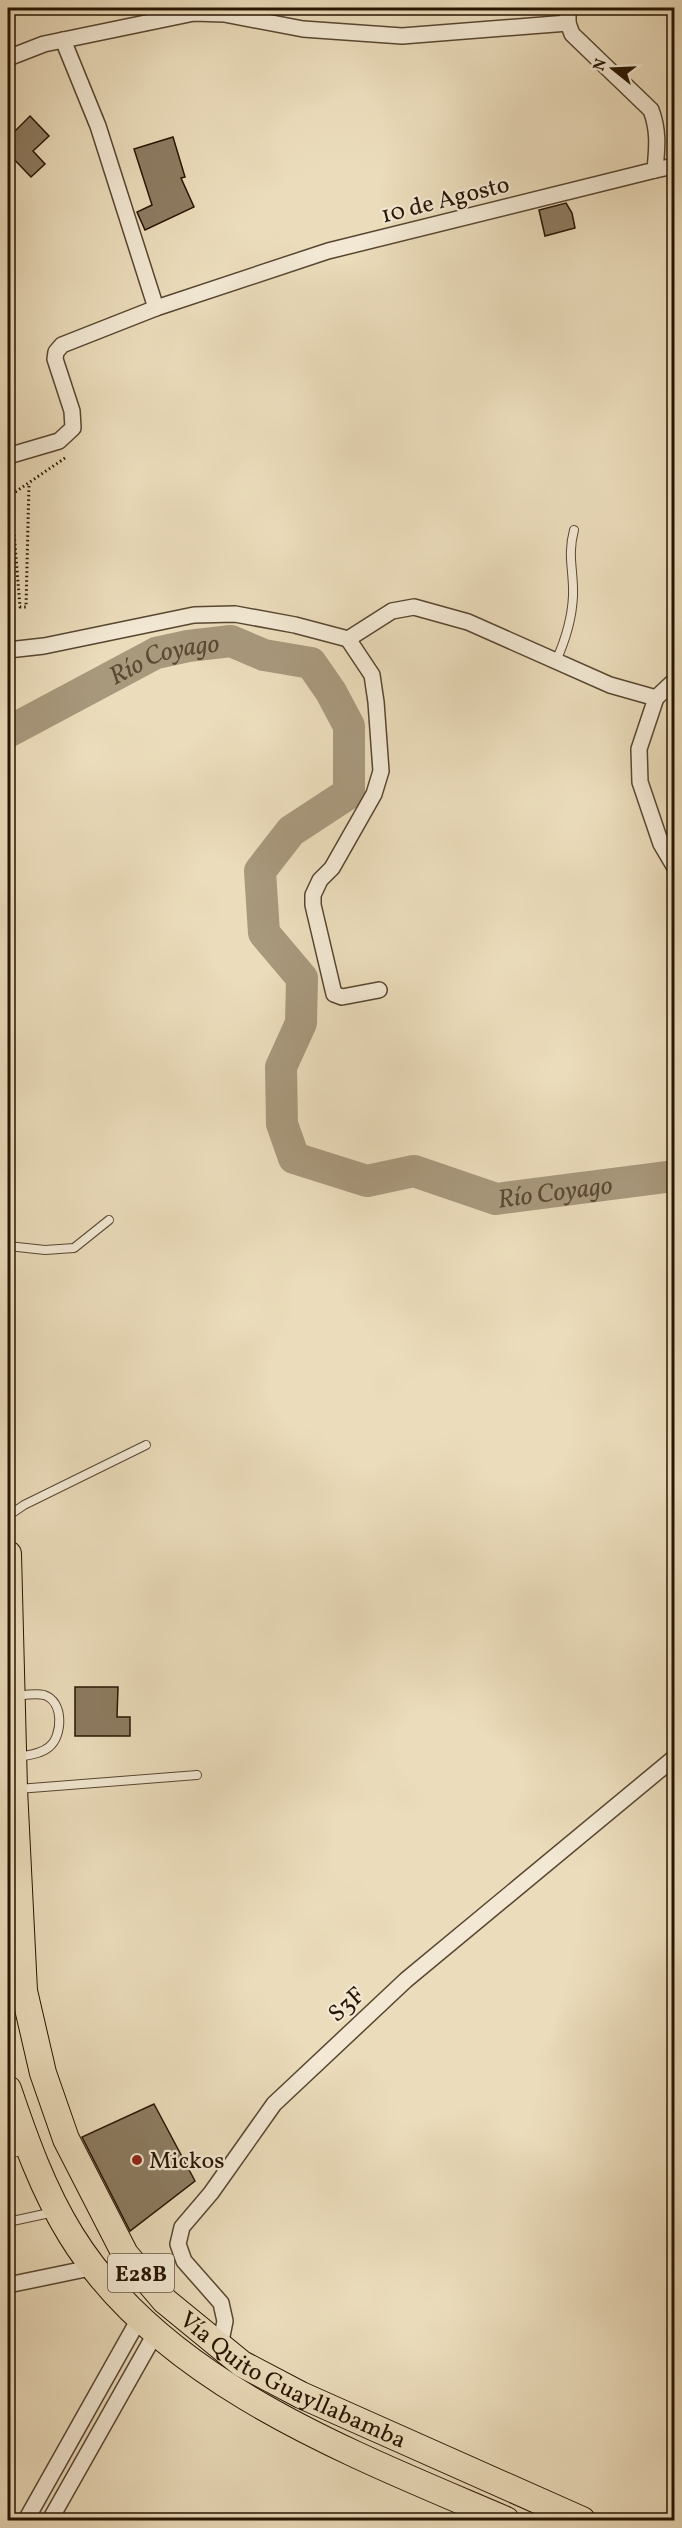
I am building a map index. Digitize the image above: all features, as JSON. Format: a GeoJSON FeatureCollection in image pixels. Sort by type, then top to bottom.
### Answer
{"type":"FeatureCollection","features":[{"type":"Feature","properties":{"kind":"highway","name":"Vía Quito Guayllabamba"},"geometry":{"type":"LineString","coordinates":[[8,1554],[10,1696],[24,1991],[44,2073],[66,2139],[125,2254],[165,2301],[242,2364],[301,2396],[582,2520]]}},
{"type":"Feature","properties":{"kind":"highway","name":"E28B"},"geometry":{"type":"LineString","coordinates":[[8,2089],[18,2151],[59,2212],[71,2235],[95,2268],[147,2326],[225,2384],[338,2447],[506,2520]]}},
{"type":"Feature","properties":{"kind":"street"},"geometry":{"type":"LineString","coordinates":[[8,58],[28,48],[194,14],[224,14],[303,29],[402,36],[568,15],[572,34],[651,110],[658,139],[655,170]]}},
{"type":"Feature","properties":{"kind":"street"},"geometry":{"type":"LineString","coordinates":[[63,40],[98,126],[156,308]]}},
{"type":"Feature","properties":{"kind":"street","name":"10 de Agosto"},"geometry":{"type":"LineString","coordinates":[[73,428],[72,411],[55,358],[56,352],[62,345],[156,308],[328,251],[675,166]]}},
{"type":"Feature","properties":{"kind":"street"},"geometry":{"type":"LineString","coordinates":[[8,456],[59,441],[73,428]]}},
{"type":"Feature","properties":{"kind":"street"},"geometry":{"type":"LineString","coordinates":[[348,639],[392,610],[414,607],[468,622],[610,685],[656,698]]}},
{"type":"Feature","properties":{"kind":"street"},"geometry":{"type":"LineString","coordinates":[[8,650],[44,646],[194,615],[235,614],[295,625],[348,639],[372,675],[381,771],[374,794],[332,868],[320,880],[313,895],[313,905],[334,994],[342,997],[379,990]]}},
{"type":"Feature","properties":{"kind":"street"},"geometry":{"type":"LineString","coordinates":[[675,681],[656,698],[639,748],[640,782],[661,844],[675,866]]}},
{"type":"Feature","properties":{"kind":"street","name":"S3F"},"geometry":{"type":"LineString","coordinates":[[220,2346],[225,2321],[221,2304],[184,2261],[178,2244],[182,2227],[211,2193],[274,2104],[406,1980],[675,1758]]}},
{"type":"Feature","properties":{"kind":"street"},"geometry":{"type":"LineString","coordinates":[[8,2285],[95,2268]]}},
{"type":"Feature","properties":{"kind":"street"},"geometry":{"type":"LineString","coordinates":[[26,2520],[147,2326]]}},
{"type":"Feature","properties":{"kind":"street"},"geometry":{"type":"LineString","coordinates":[[50,2520],[147,2326]]}},
{"type":"Feature","properties":{"kind":"lane"},"geometry":{"type":"LineString","coordinates":[[556,661],[566,640],[573,597],[569,548],[574,530]]}},
{"type":"Feature","properties":{"kind":"lane"},"geometry":{"type":"LineString","coordinates":[[8,1246],[45,1250],[74,1248],[109,1220]]}},
{"type":"Feature","properties":{"kind":"lane"},"geometry":{"type":"LineString","coordinates":[[8,1516],[24,1505],[146,1445]]}},
{"type":"Feature","properties":{"kind":"lane"},"geometry":{"type":"LineString","coordinates":[[10,1696],[43,1695],[55,1703],[59,1713],[57,1736],[52,1746],[35,1753],[13,1757]]}},
{"type":"Feature","properties":{"kind":"lane"},"geometry":{"type":"LineString","coordinates":[[14,1789],[197,1775]]}},
{"type":"Feature","properties":{"kind":"lane"},"geometry":{"type":"LineString","coordinates":[[8,2222],[59,2212]]}},
{"type":"Feature","properties":{"kind":"path"},"geometry":{"type":"LineString","coordinates":[[8,497],[76,449],[78,441],[73,428]]}},
{"type":"Feature","properties":{"kind":"path"},"geometry":{"type":"LineString","coordinates":[[8,534],[14,532],[20,607],[27,606],[29,483]]}},
{"type":"Feature","properties":{"kind":"building"},"geometry":{"type":"Polygon","coordinates":[[[30,116],[49,136],[33,151],[45,164],[31,177],[8,153],[8,138],[30,116]]]}},
{"type":"Feature","properties":{"kind":"building"},"geometry":{"type":"Polygon","coordinates":[[[173,137],[185,177],[181,178],[194,207],[145,230],[137,212],[152,205],[134,149],[173,137]]]}},
{"type":"Feature","properties":{"kind":"building"},"geometry":{"type":"Polygon","coordinates":[[[566,203],[572,213],[575,228],[545,236],[539,210],[566,203]]]}},
{"type":"Feature","properties":{"kind":"building"},"geometry":{"type":"Polygon","coordinates":[[[75,1687],[118,1687],[117,1717],[130,1717],[130,1736],[75,1736],[75,1687]]]}},
{"type":"Feature","properties":{"kind":"building","name":"Mickos"},"geometry":{"type":"Polygon","coordinates":[[[154,2104],[195,2181],[130,2231],[82,2137],[154,2104]]]}},
{"type":"Feature","properties":{"kind":"waterway","name":"Río Coyago"},"geometry":{"type":"LineString","coordinates":[[8,732],[156,653],[188,646],[231,641],[264,655],[311,663],[331,692],[349,726],[349,793],[291,831],[260,871],[264,933],[302,978],[301,1023],[281,1067],[282,1124],[294,1158],[367,1181],[414,1171],[496,1199],[674,1176]]}},
{"type":"Feature","properties":{"kind":"place","name":"Mickos"},"geometry":{"type":"Point","coordinates":[137,2160]}}]}
